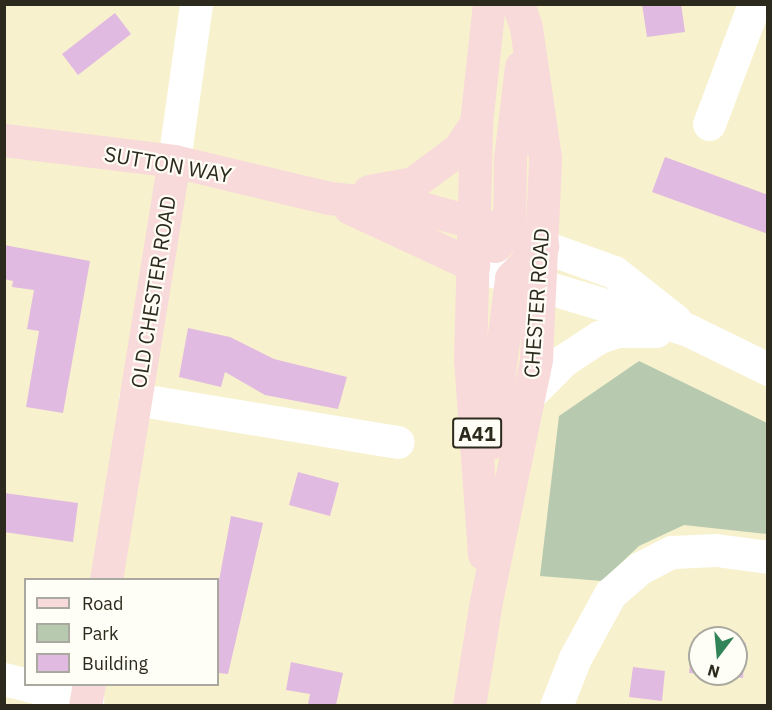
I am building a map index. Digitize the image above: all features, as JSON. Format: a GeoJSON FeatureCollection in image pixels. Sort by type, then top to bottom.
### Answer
{"type":"FeatureCollection","features":[{"type":"Feature","properties":{"kind":"main road","name":"CHESTER ROAD"},"geometry":{"type":"LineString","coordinates":[[486,601],[470,360],[476,123],[489,4]]}},
{"type":"Feature","properties":{"kind":"main road","name":"CHESTER ROAD"},"geometry":{"type":"LineString","coordinates":[[470,705],[486,601],[536,359],[525,282],[542,246],[545,158],[522,16]]}},
{"type":"Feature","properties":{"kind":"main road","name":"A41"},"geometry":{"type":"LineString","coordinates":[[509,232],[510,159],[522,16]]}},
{"type":"Feature","properties":{"kind":"main road","name":"SUTTON WAY"},"geometry":{"type":"LineString","coordinates":[[329,198],[413,183],[459,149],[476,123]]}},
{"type":"Feature","properties":{"kind":"main road","name":"SUTTON WAY"},"geometry":{"type":"LineString","coordinates":[[4,140],[174,161],[329,198],[417,207],[509,232],[542,246]]}},
{"type":"Feature","properties":{"kind":"main road","name":"OLD CHESTER ROAD"},"geometry":{"type":"LineString","coordinates":[[106,578],[174,161]]}},
{"type":"Feature","properties":{"kind":"main road","name":"SUTTON WAY"},"geometry":{"type":"LineString","coordinates":[[329,198],[473,265]]}},
{"type":"Feature","properties":{"kind":"main road"},"geometry":{"type":"LineString","coordinates":[[473,265],[509,232]]}},
{"type":"Feature","properties":{"kind":"main road","name":"A41"},"geometry":{"type":"LineString","coordinates":[[481,505],[525,282]]}},
{"type":"Feature","properties":{"kind":"street","name":"OLD CHESTER ROAD"},"geometry":{"type":"LineString","coordinates":[[174,161],[196,4]]}},
{"type":"Feature","properties":{"kind":"street"},"geometry":{"type":"LineString","coordinates":[[709,124],[754,4]]}},
{"type":"Feature","properties":{"kind":"street"},"geometry":{"type":"LineString","coordinates":[[542,246],[614,272],[688,330]]}},
{"type":"Feature","properties":{"kind":"street"},"geometry":{"type":"LineString","coordinates":[[473,265],[688,330],[768,369]]}},
{"type":"Feature","properties":{"kind":"street"},"geometry":{"type":"LineString","coordinates":[[528,396],[564,360],[599,337],[618,331],[688,330]]}},
{"type":"Feature","properties":{"kind":"street"},"geometry":{"type":"LineString","coordinates":[[135,399],[398,442]]}},
{"type":"Feature","properties":{"kind":"street"},"geometry":{"type":"LineString","coordinates":[[556,705],[575,658],[610,594],[640,568],[672,552],[716,550],[768,557]]}},
{"type":"Feature","properties":{"kind":"street"},"geometry":{"type":"LineString","coordinates":[[4,679],[24,683]]}},
{"type":"Feature","properties":{"kind":"street"},"geometry":{"type":"LineString","coordinates":[[36,686],[87,697]]}},
{"type":"Feature","properties":{"kind":"green space"},"geometry":{"type":"Polygon","coordinates":[[[639,361],[767,423],[767,534],[684,525],[639,546],[602,581],[540,576],[559,416],[639,361]]]}},
{"type":"Feature","properties":{"kind":"building"},"geometry":{"type":"Polygon","coordinates":[[[642,4],[681,4],[685,32],[647,37],[642,4]]]}},
{"type":"Feature","properties":{"kind":"building"},"geometry":{"type":"Polygon","coordinates":[[[115,13],[131,34],[78,75],[62,54],[115,13]]]}},
{"type":"Feature","properties":{"kind":"building"},"geometry":{"type":"Polygon","coordinates":[[[665,157],[768,195],[768,234],[652,192],[665,157]]]}},
{"type":"Feature","properties":{"kind":"building"},"geometry":{"type":"Polygon","coordinates":[[[4,245],[90,261],[63,413],[26,407],[39,331],[27,329],[34,290],[12,287],[13,281],[4,279],[4,245]]]}},
{"type":"Feature","properties":{"kind":"building"},"geometry":{"type":"Polygon","coordinates":[[[188,328],[230,337],[274,359],[347,377],[338,409],[265,395],[225,372],[221,387],[179,377],[188,328]]]}},
{"type":"Feature","properties":{"kind":"building"},"geometry":{"type":"Polygon","coordinates":[[[298,472],[339,483],[330,516],[289,505],[298,472]]]}},
{"type":"Feature","properties":{"kind":"building"},"geometry":{"type":"Polygon","coordinates":[[[4,493],[78,503],[73,542],[4,532],[4,493]]]}},
{"type":"Feature","properties":{"kind":"building"},"geometry":{"type":"Polygon","coordinates":[[[231,516],[263,523],[228,674],[219,673],[219,581],[231,516]]]}},
{"type":"Feature","properties":{"kind":"building"},"geometry":{"type":"Polygon","coordinates":[[[291,662],[343,673],[336,705],[308,705],[310,694],[286,690],[291,662]]]}},
{"type":"Feature","properties":{"kind":"building"},"geometry":{"type":"Polygon","coordinates":[[[633,667],[665,671],[662,701],[629,697],[633,667]]]}}]}
